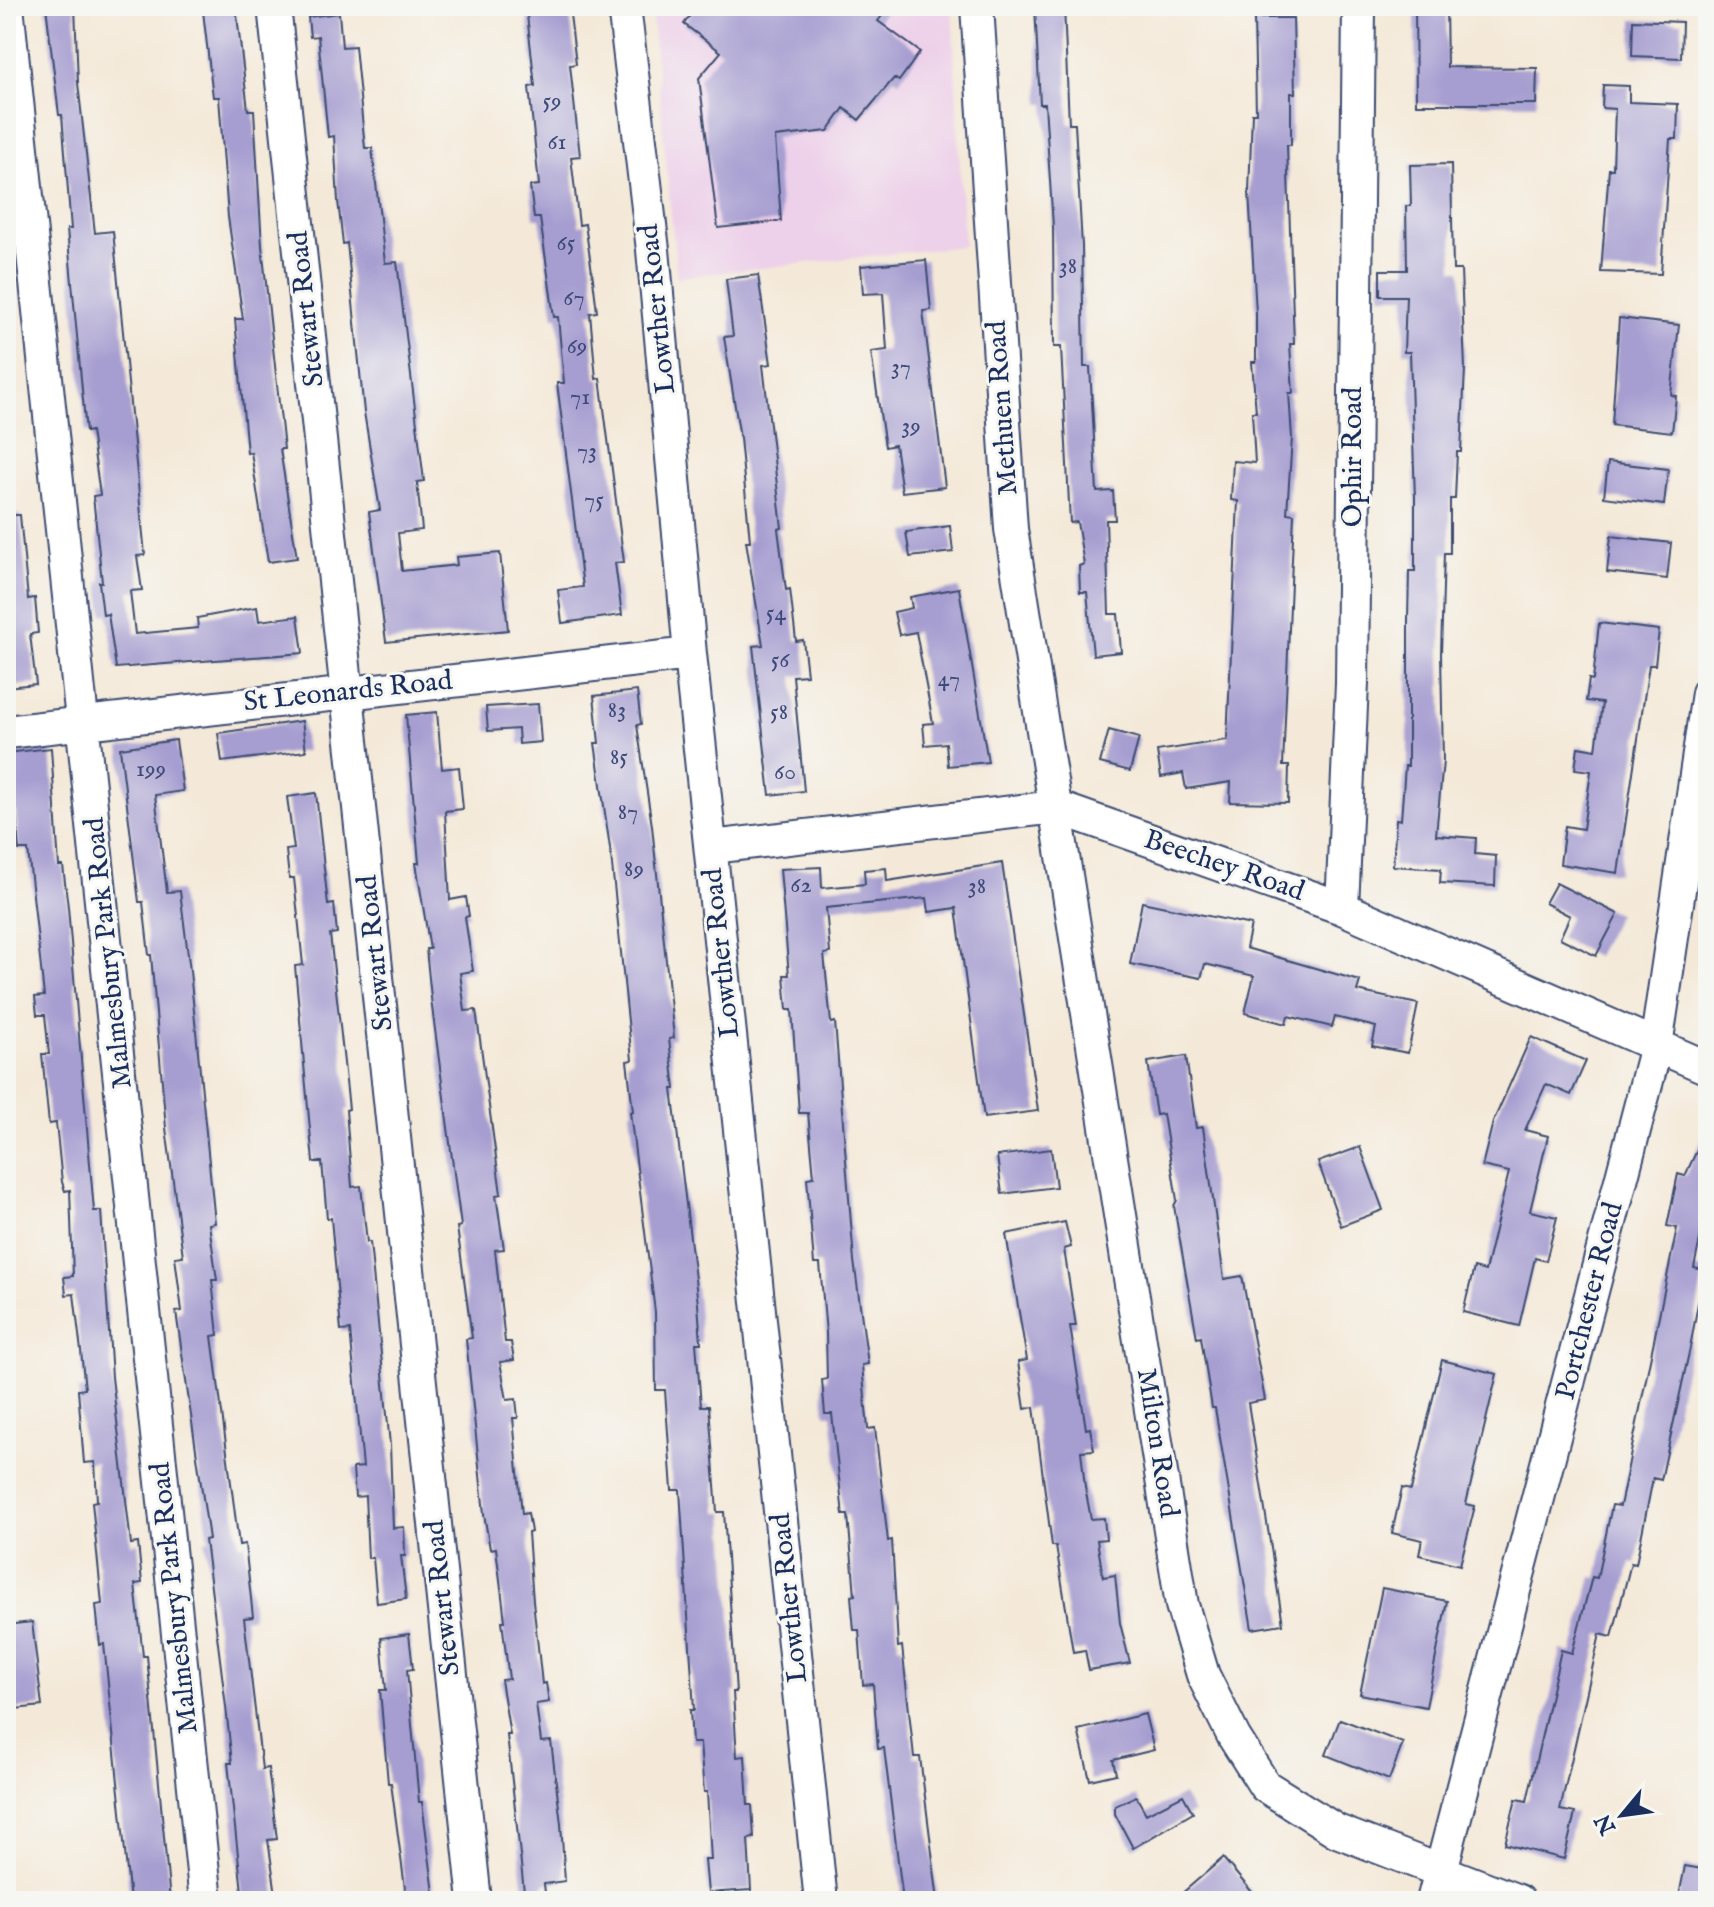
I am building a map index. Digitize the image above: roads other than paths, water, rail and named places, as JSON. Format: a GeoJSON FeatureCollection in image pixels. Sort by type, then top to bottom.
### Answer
{"type":"FeatureCollection","features":[{"type":"Feature","properties":{"kind":"street","name":"Malmesbury Park Road"},"geometry":{"type":"LineString","coordinates":[[7,6],[85,721],[206,1901]]}},
{"type":"Feature","properties":{"kind":"street","name":"Stewart Road"},"geometry":{"type":"LineString","coordinates":[[274,6],[475,1901]]}},
{"type":"Feature","properties":{"kind":"street","name":"Lowther Road"},"geometry":{"type":"LineString","coordinates":[[624,6],[653,250],[690,654],[821,1901]]}},
{"type":"Feature","properties":{"kind":"street","name":"Methuen Road"},"geometry":{"type":"LineString","coordinates":[[977,6],[1011,529],[1056,807]]}},
{"type":"Feature","properties":{"kind":"street","name":"Ophir Road"},"geometry":{"type":"LineString","coordinates":[[1342,908],[1352,683],[1359,6]]}},
{"type":"Feature","properties":{"kind":"street","name":"St Leonards Road"},"geometry":{"type":"LineString","coordinates":[[6,732],[690,654]]}},
{"type":"Feature","properties":{"kind":"street","name":"Portchester Road"},"geometry":{"type":"LineString","coordinates":[[1435,1885],[1493,1681],[1656,1046],[1708,693]]}},
{"type":"Feature","properties":{"kind":"street","name":"Beechey Road"},"geometry":{"type":"LineString","coordinates":[[712,847],[1056,807],[1342,908],[1708,1068]]}},
{"type":"Feature","properties":{"kind":"street","name":"Milton Road"},"geometry":{"type":"LineString","coordinates":[[1056,807],[1182,1605],[1203,1675],[1234,1737],[1265,1786],[1337,1831],[1435,1885],[1518,1901]]}}]}
